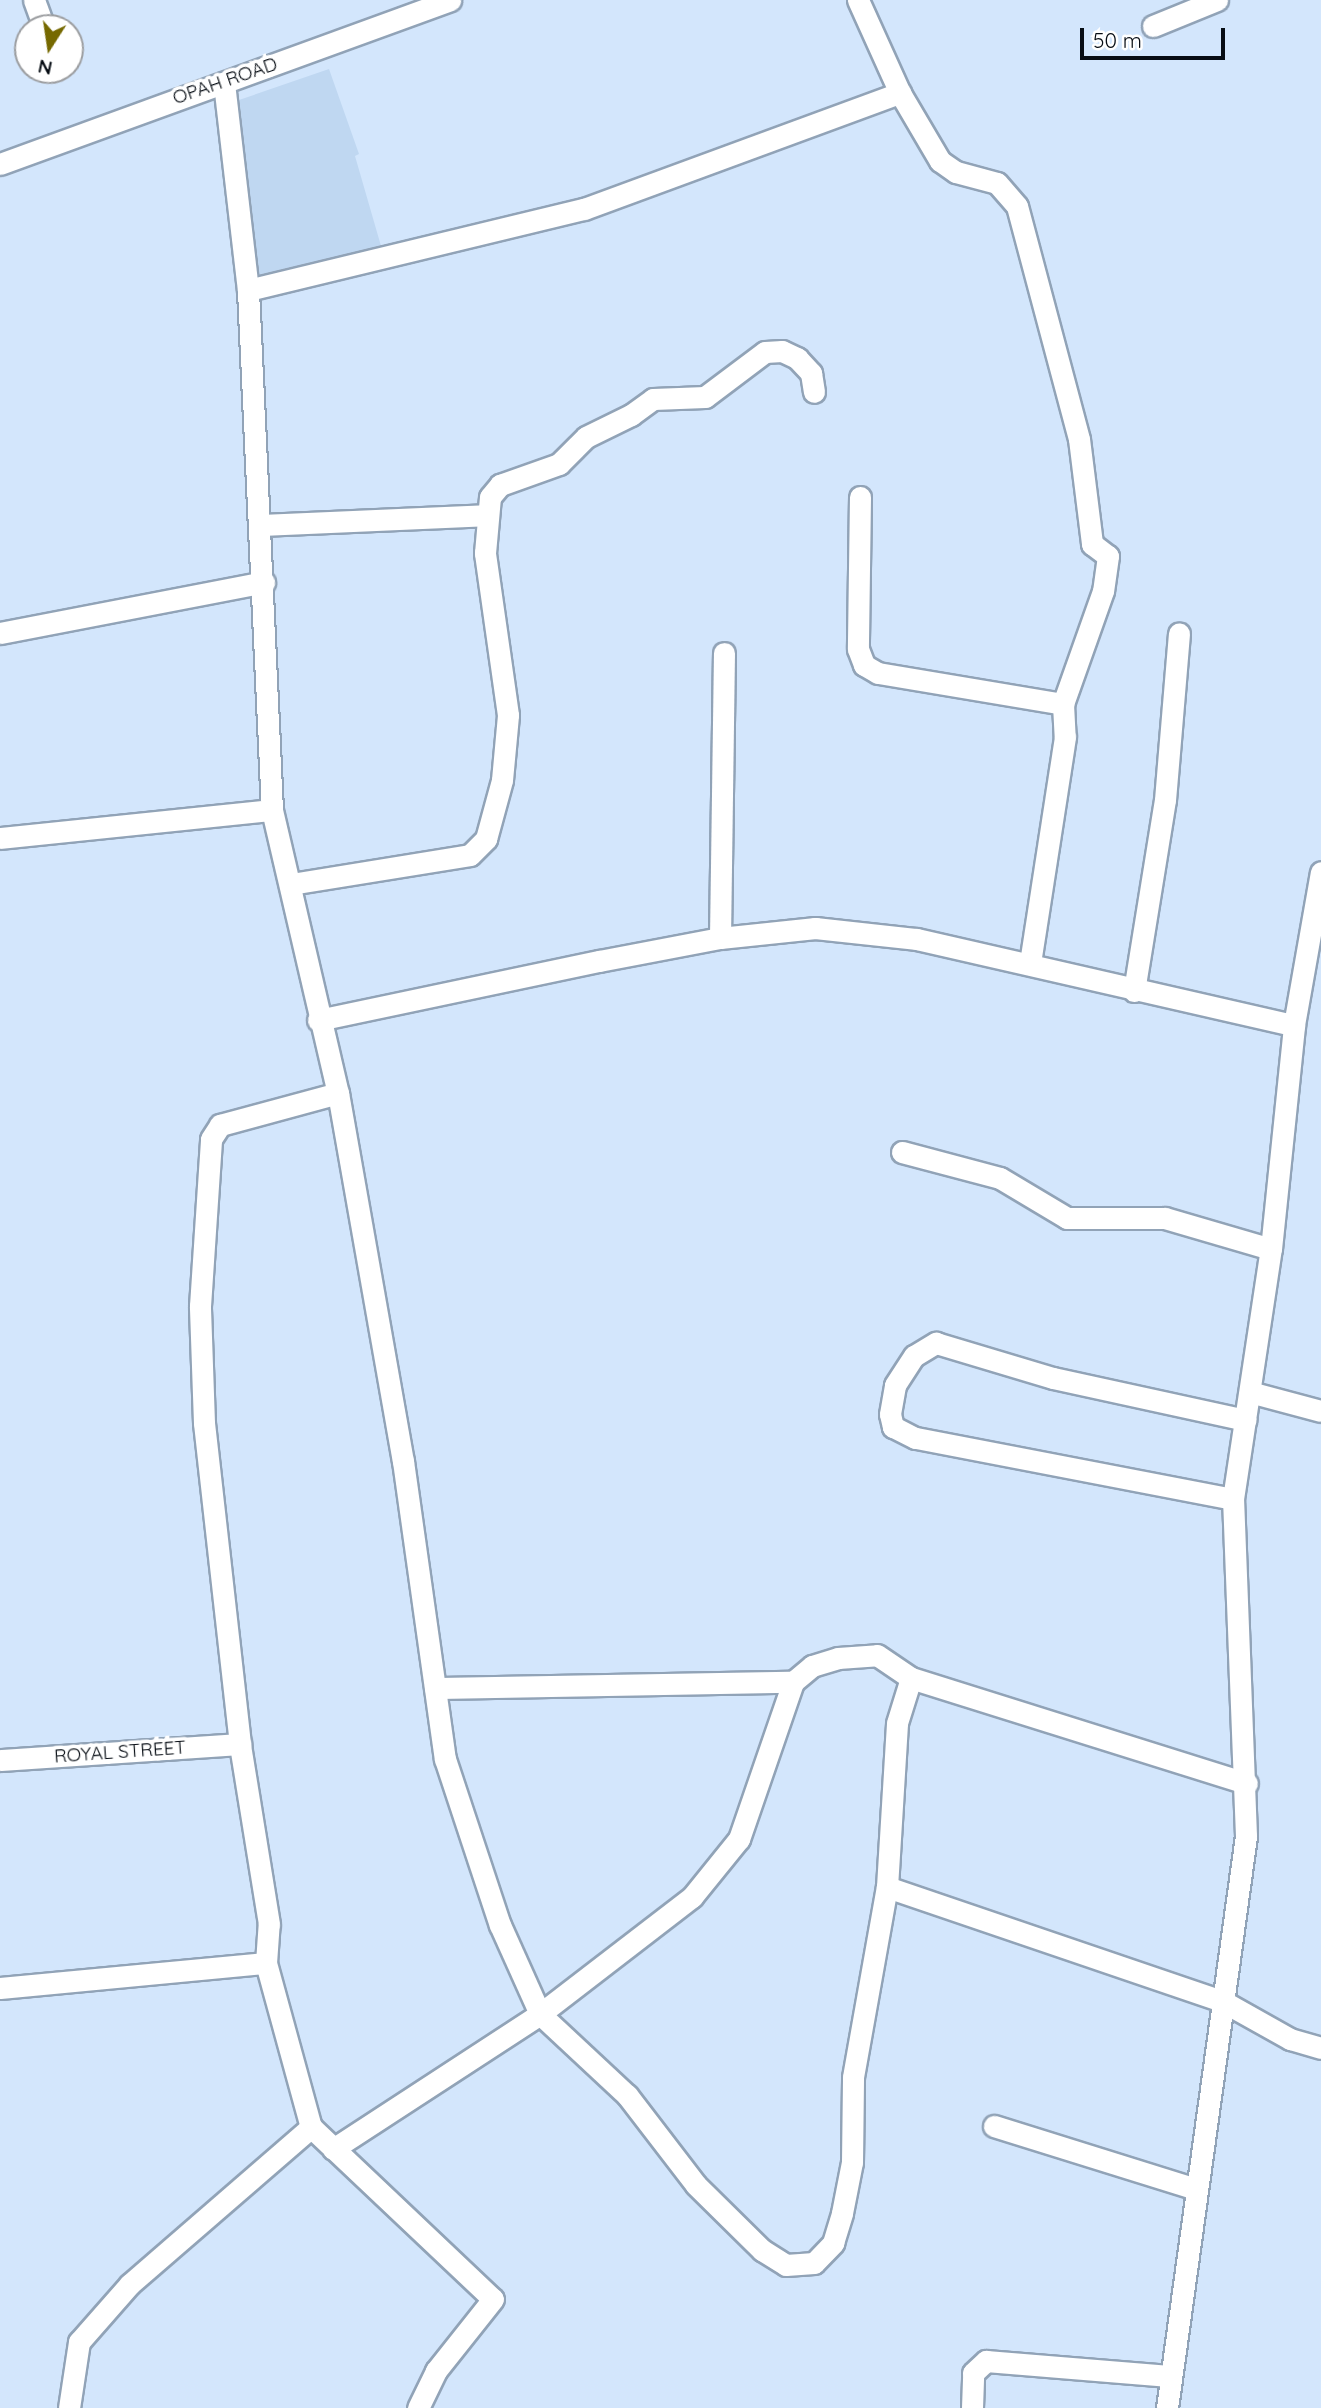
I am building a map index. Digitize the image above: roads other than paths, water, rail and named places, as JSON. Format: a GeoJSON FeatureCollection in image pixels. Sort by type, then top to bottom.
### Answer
{"type":"FeatureCollection","features":[{"type":"Feature","properties":{"kind":"street","name":"OPAH ROAD"},"geometry":{"type":"LineString","coordinates":[[0,164],[450,0]]}},
{"type":"Feature","properties":{"kind":"street"},"geometry":{"type":"LineString","coordinates":[[858,0],[900,93],[940,161],[956,172],[997,183],[1017,206],[1076,426],[1092,544],[1108,556],[1103,591],[1063,704],[1065,737],[1030,964]]}},
{"type":"Feature","properties":{"kind":"street"},"geometry":{"type":"LineString","coordinates":[[1153,26],[1217,0]]}},
{"type":"Feature","properties":{"kind":"street"},"geometry":{"type":"LineString","coordinates":[[224,83],[248,290],[264,583],[272,810],[291,884],[318,1020],[338,1093],[403,1461],[435,1688],[450,1772],[500,1925],[540,2014],[627,2095],[696,2185],[762,2250],[786,2265],[814,2263],[833,2243],[847,2187],[853,2077],[887,1887],[897,1723],[911,1678]]}},
{"type":"Feature","properties":{"kind":"street"},"geometry":{"type":"LineString","coordinates":[[248,290],[584,209],[900,93]]}},
{"type":"Feature","properties":{"kind":"street"},"geometry":{"type":"LineString","coordinates":[[291,884],[470,855],[486,839],[502,780],[509,715],[485,553],[486,516],[490,497],[500,485],[559,464],[586,437],[631,415],[653,398],[705,397],[765,352],[782,351],[797,358],[811,373],[814,392]]}},
{"type":"Feature","properties":{"kind":"street"},"geometry":{"type":"LineString","coordinates":[[860,496],[858,649],[864,665],[878,673],[1063,704]]}},
{"type":"Feature","properties":{"kind":"street"},"geometry":{"type":"LineString","coordinates":[[260,525],[486,516]]}},
{"type":"Feature","properties":{"kind":"street"},"geometry":{"type":"LineString","coordinates":[[0,633],[264,583]]}},
{"type":"Feature","properties":{"kind":"street"},"geometry":{"type":"LineString","coordinates":[[1134,992],[1165,800],[1179,634]]}},
{"type":"Feature","properties":{"kind":"street"},"geometry":{"type":"LineString","coordinates":[[720,939],[724,653]]}},
{"type":"Feature","properties":{"kind":"street"},"geometry":{"type":"LineString","coordinates":[[0,838],[272,810]]}},
{"type":"Feature","properties":{"kind":"street"},"geometry":{"type":"LineString","coordinates":[[1167,2408],[1169,2376],[1246,1836],[1247,1783],[1233,1499],[1251,1392],[1270,1249],[1294,1025],[1321,872]]}},
{"type":"Feature","properties":{"kind":"street"},"geometry":{"type":"LineString","coordinates":[[318,1020],[720,939],[815,928],[917,939],[1030,964],[1134,992],[1294,1025]]}},
{"type":"Feature","properties":{"kind":"street"},"geometry":{"type":"LineString","coordinates":[[338,1093],[220,1125],[211,1139],[200,1306],[204,1423],[240,1744],[269,1924],[266,1963],[311,2127],[493,2299],[436,2371],[418,2408]]}},
{"type":"Feature","properties":{"kind":"street"},"geometry":{"type":"LineString","coordinates":[[902,1152],[1000,1178],[1067,1218],[1166,1218],[1270,1249]]}},
{"type":"Feature","properties":{"kind":"street"},"geometry":{"type":"LineString","coordinates":[[1233,1499],[915,1438],[893,1427],[890,1414],[895,1385],[914,1356],[936,1343],[1054,1378],[1245,1420]]}},
{"type":"Feature","properties":{"kind":"street"},"geometry":{"type":"LineString","coordinates":[[1251,1392],[1321,1411]]}},
{"type":"Feature","properties":{"kind":"street"},"geometry":{"type":"LineString","coordinates":[[333,2149],[540,2014],[692,1897],[739,1839],[793,1682],[812,1666],[838,1658],[877,1655],[911,1678],[1247,1783]]}},
{"type":"Feature","properties":{"kind":"street"},"geometry":{"type":"LineString","coordinates":[[435,1688],[793,1682]]}},
{"type":"Feature","properties":{"kind":"street","name":"ROYAL STREET"},"geometry":{"type":"LineString","coordinates":[[0,1760],[240,1744]]}},
{"type":"Feature","properties":{"kind":"street"},"geometry":{"type":"LineString","coordinates":[[887,1887],[1224,2002],[1290,2039],[1321,2048]]}},
{"type":"Feature","properties":{"kind":"street"},"geometry":{"type":"LineString","coordinates":[[0,1988],[266,1963]]}},
{"type":"Feature","properties":{"kind":"street"},"geometry":{"type":"LineString","coordinates":[[993,2126],[1196,2189]]}},
{"type":"Feature","properties":{"kind":"street"},"geometry":{"type":"LineString","coordinates":[[69,2408],[79,2342],[130,2284],[311,2127]]}},
{"type":"Feature","properties":{"kind":"street"},"geometry":{"type":"LineString","coordinates":[[972,2408],[973,2373],[986,2361],[1169,2376]]}}]}
